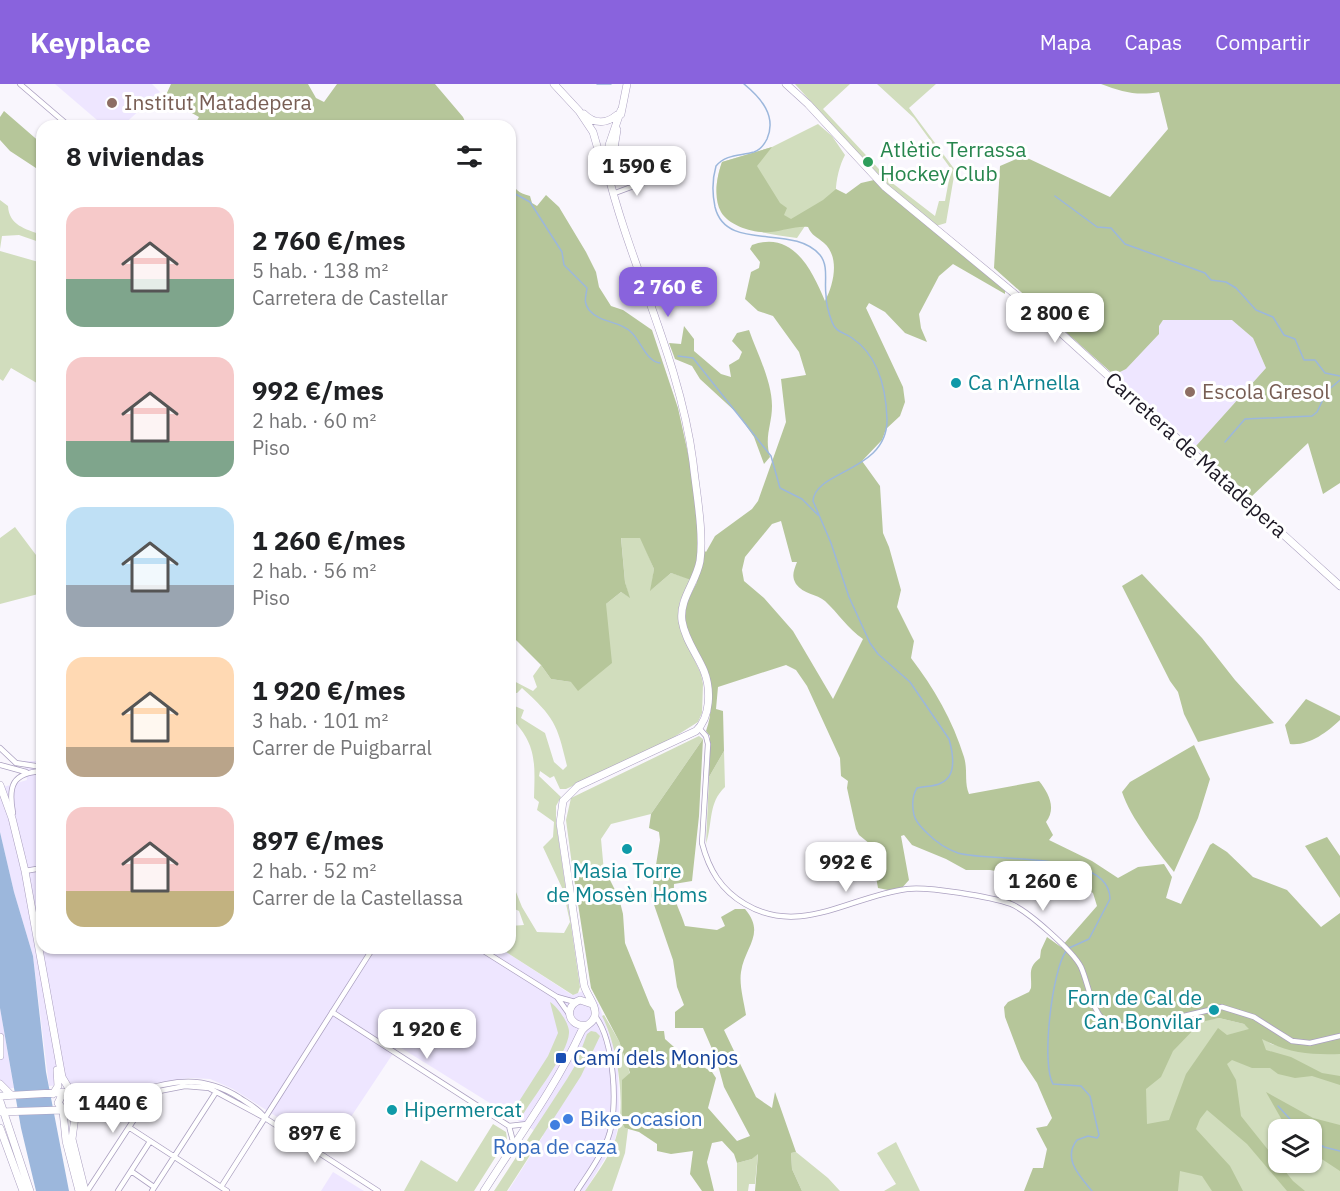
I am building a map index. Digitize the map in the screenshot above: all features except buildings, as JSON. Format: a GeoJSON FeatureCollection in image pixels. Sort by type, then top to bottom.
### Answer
{"type":"FeatureCollection","features":[{"type":"Feature","properties":{"kind":"street"},"geometry":{"type":"LineString","coordinates":[[20,84],[62,120]]}},
{"type":"Feature","properties":{"kind":"street"},"geometry":{"type":"LineString","coordinates":[[554,84],[589,119],[600,122],[610,121],[619,112]]}},
{"type":"Feature","properties":{"kind":"street"},"geometry":{"type":"LineString","coordinates":[[609,180],[606,164],[608,150],[627,84]]}},
{"type":"Feature","properties":{"kind":"street","name":"Carretera de Matadepera"},"geometry":{"type":"LineString","coordinates":[[786,84],[808,104],[863,166],[885,187],[1051,324],[1340,586]]}},
{"type":"Feature","properties":{"kind":"street"},"geometry":{"type":"LineString","coordinates":[[577,1191],[604,1148],[612,1124],[611,1054],[604,1030],[595,1016],[584,985],[560,823],[563,801],[578,786],[699,728],[707,711],[706,679],[687,639],[681,614],[683,602],[696,576],[701,545],[691,446],[677,387],[614,191],[601,162],[598,143],[579,111]]}},
{"type":"Feature","properties":{"kind":"street"},"geometry":{"type":"LineString","coordinates":[[614,191],[612,161],[619,112]]}},
{"type":"Feature","properties":{"kind":"street"},"geometry":{"type":"LineString","coordinates":[[608,150],[618,128]]}},
{"type":"Feature","properties":{"kind":"street"},"geometry":{"type":"LineString","coordinates":[[598,143],[608,150]]}},
{"type":"Feature","properties":{"kind":"street"},"geometry":{"type":"LineString","coordinates":[[614,191],[650,180]]}},
{"type":"Feature","properties":{"kind":"street"},"geometry":{"type":"LineString","coordinates":[[699,728],[706,736],[708,744],[702,843],[713,874],[722,886],[739,900],[769,915],[802,917],[905,889],[957,893],[1002,902],[1017,907],[1073,955],[1082,970],[1100,1015],[1108,1024],[1132,1028],[1222,1007],[1254,1017],[1292,1041],[1310,1043],[1340,1036]]}},
{"type":"Feature","properties":{"kind":"street"},"geometry":{"type":"LineString","coordinates":[[0,748],[16,763],[36,768]]}},
{"type":"Feature","properties":{"kind":"street"},"geometry":{"type":"LineString","coordinates":[[0,765],[28,773]]}},
{"type":"Feature","properties":{"kind":"street"},"geometry":{"type":"LineString","coordinates":[[12,818],[10,796],[12,787],[18,778],[36,771]]}},
{"type":"Feature","properties":{"kind":"street"},"geometry":{"type":"LineString","coordinates":[[0,785],[12,818],[25,871],[36,934]]}},
{"type":"Feature","properties":{"kind":"street"},"geometry":{"type":"LineString","coordinates":[[25,871],[36,869]]}},
{"type":"Feature","properties":{"kind":"street"},"geometry":{"type":"LineString","coordinates":[[39,954],[63,1082],[77,1108],[72,1132],[87,1191]]}},
{"type":"Feature","properties":{"kind":"street"},"geometry":{"type":"LineString","coordinates":[[221,1187],[369,954]]}},
{"type":"Feature","properties":{"kind":"street"},"geometry":{"type":"LineString","coordinates":[[489,954],[558,997],[576,1001],[585,1000],[592,1004]]}},
{"type":"Feature","properties":{"kind":"street"},"geometry":{"type":"LineString","coordinates":[[569,1014],[584,985]]}},
{"type":"Feature","properties":{"kind":"street"},"geometry":{"type":"LineString","coordinates":[[558,997],[575,1024],[574,1044]]}},
{"type":"Feature","properties":{"kind":"street"},"geometry":{"type":"LineString","coordinates":[[332,1012],[509,1126],[527,1124]]}},
{"type":"Feature","properties":{"kind":"street"},"geometry":{"type":"LineString","coordinates":[[484,1191],[562,1070],[574,1044],[595,1016]]}},
{"type":"Feature","properties":{"kind":"street"},"geometry":{"type":"LineString","coordinates":[[575,1024],[588,1024],[604,1030]]}},
{"type":"Feature","properties":{"kind":"street"},"geometry":{"type":"LineString","coordinates":[[0,1037],[0,1056]]}},
{"type":"Feature","properties":{"kind":"street"},"geometry":{"type":"LineString","coordinates":[[52,1094],[58,1086],[57,1055]]}},
{"type":"Feature","properties":{"kind":"street"},"geometry":{"type":"LineString","coordinates":[[0,1096],[68,1094],[98,1097],[184,1082],[202,1082],[233,1094],[260,1111],[266,1118]]}},
{"type":"Feature","properties":{"kind":"street"},"geometry":{"type":"LineString","coordinates":[[0,1084],[13,1096]]}},
{"type":"Feature","properties":{"kind":"street"},"geometry":{"type":"LineString","coordinates":[[58,1086],[68,1094]]}},
{"type":"Feature","properties":{"kind":"street"},"geometry":{"type":"LineString","coordinates":[[1,1112],[60,1110],[71,1112],[77,1108],[192,1086],[216,1092],[266,1118],[378,1191]]}},
{"type":"Feature","properties":{"kind":"street"},"geometry":{"type":"LineString","coordinates":[[87,1191],[152,1092]]}},
{"type":"Feature","properties":{"kind":"street"},"geometry":{"type":"LineString","coordinates":[[130,1171],[153,1189],[216,1092]]}},
{"type":"Feature","properties":{"kind":"street"},"geometry":{"type":"LineString","coordinates":[[68,1094],[58,1102],[78,1191]]}},
{"type":"Feature","properties":{"kind":"street"},"geometry":{"type":"LineString","coordinates":[[0,1101],[1,1112],[30,1191]]}},
{"type":"Feature","properties":{"kind":"street"},"geometry":{"type":"LineString","coordinates":[[10,1134],[13,1111]]}},
{"type":"Feature","properties":{"kind":"street"},"geometry":{"type":"LineString","coordinates":[[509,1126],[514,1145]]}},
{"type":"Feature","properties":{"kind":"street"},"geometry":{"type":"LineString","coordinates":[[0,1128],[18,1174],[21,1191]]}},
{"type":"Feature","properties":{"kind":"street"},"geometry":{"type":"LineString","coordinates":[[130,1128],[149,1143],[227,1191]]}},
{"type":"Feature","properties":{"kind":"street"},"geometry":{"type":"LineString","coordinates":[[118,1191],[149,1143]]}},
{"type":"Feature","properties":{"kind":"shaded area","name":"Institut Matadepera"},"geometry":{"type":"Polygon","coordinates":[[[55,84],[152,84],[160,92],[129,120],[97,120],[55,84]]]}},
{"type":"Feature","properties":{"kind":"shaded area","name":"Escola Gresol"},"geometry":{"type":"Polygon","coordinates":[[[1232,319],[1253,338],[1266,368],[1196,446],[1114,375],[1126,369],[1163,320],[1232,319]]]}},
{"type":"Feature","properties":{"kind":"shaded area"},"geometry":{"type":"Polygon","coordinates":[[[24,761],[36,761],[36,954],[509,954],[572,995],[589,989],[599,1005],[615,1051],[618,1070],[619,1122],[614,1144],[585,1191],[508,1191],[543,1136],[398,1046],[329,1150],[233,1089],[210,1079],[190,1078],[88,1093],[78,1091],[71,1084],[49,1086],[33,956],[14,892],[0,832],[0,788],[27,780],[24,761]]]}},
{"type":"Feature","properties":{"kind":"shaded area"},"geometry":{"type":"Polygon","coordinates":[[[0,1008],[13,1083],[14,1088],[0,1089],[0,1008]]]}},
{"type":"Feature","properties":{"kind":"shaded area"},"geometry":{"type":"Polygon","coordinates":[[[333,1172],[364,1191],[321,1191],[333,1172]]]}},
{"type":"Feature","properties":{"kind":"green space"},"geometry":{"type":"Polygon","coordinates":[[[171,84],[308,84],[316,98],[324,102],[337,84],[435,84],[464,120],[197,120],[199,117],[190,112],[161,106],[171,84]]]}},
{"type":"Feature","properties":{"kind":"green space","name":"Atlètic Terrassa Hockey Club"},"geometry":{"type":"Polygon","coordinates":[[[795,84],[850,84],[823,109],[891,182],[935,216],[939,201],[945,201],[951,169],[914,118],[877,84],[936,84],[909,108],[955,170],[946,223],[936,226],[885,184],[795,84]]]}},
{"type":"Feature","properties":{"kind":"green space"},"geometry":{"type":"Polygon","coordinates":[[[1101,84],[1340,84],[1340,483],[1323,494],[1308,443],[1251,497],[1196,446],[1266,368],[1253,338],[1232,320],[1163,320],[1159,326],[1159,334],[1126,369],[1114,375],[994,268],[1000,166],[1023,156],[1110,197],[1168,129],[1159,92],[1144,94],[1101,84]]]}},
{"type":"Feature","properties":{"kind":"green space"},"geometry":{"type":"Polygon","coordinates":[[[4,111],[36,139],[36,168],[10,151],[0,140],[0,117],[4,111]]]}},
{"type":"Feature","properties":{"kind":"green space"},"geometry":{"type":"Polygon","coordinates":[[[818,124],[832,136],[845,155],[838,175],[836,196],[809,220],[797,238],[746,227],[733,221],[723,212],[718,199],[717,183],[722,162],[772,147],[818,124]]]}},
{"type":"Feature","properties":{"kind":"green space"},"geometry":{"type":"Polygon","coordinates":[[[772,147],[757,166],[780,203],[787,208],[784,215],[791,219],[823,200],[836,189],[846,194],[861,183],[874,180],[1005,288],[1005,294],[953,264],[939,276],[919,314],[921,328],[927,342],[905,333],[885,312],[869,303],[866,308],[903,387],[905,402],[900,416],[886,429],[882,440],[862,461],[880,486],[883,533],[901,590],[897,607],[914,641],[911,658],[935,693],[960,744],[969,794],[1039,781],[1050,800],[1051,811],[1046,822],[1053,835],[1049,840],[1092,861],[1118,878],[1138,867],[1164,864],[1172,877],[1166,898],[1181,904],[1213,843],[1227,852],[1253,877],[1287,890],[1321,927],[1340,913],[1340,1054],[1300,1052],[1262,1039],[1266,1050],[1291,1057],[1322,1073],[1340,1076],[1340,1085],[1312,1076],[1295,1078],[1278,1074],[1270,1068],[1252,1068],[1232,1060],[1227,1064],[1236,1080],[1241,1116],[1268,1150],[1268,1169],[1247,1144],[1207,1110],[1196,1129],[1230,1166],[1243,1191],[1212,1191],[1202,1176],[1180,1171],[1178,1191],[1024,1191],[1033,1168],[1043,1168],[1047,1149],[1036,1128],[1047,1126],[1052,1118],[1037,1083],[1021,1059],[1005,1017],[1004,1007],[1008,1002],[1029,992],[1032,968],[1040,958],[1047,937],[1061,947],[1097,906],[1093,893],[1060,872],[1041,867],[1032,869],[1025,875],[1011,901],[1003,899],[1013,874],[990,870],[966,870],[912,845],[904,835],[901,836],[909,880],[901,889],[878,888],[870,844],[859,835],[856,829],[847,788],[848,781],[841,776],[840,758],[807,686],[796,670],[786,665],[718,687],[716,709],[723,711],[724,751],[709,777],[710,736],[706,731],[710,715],[708,686],[684,616],[685,606],[697,582],[671,573],[650,591],[654,569],[640,538],[621,538],[625,582],[630,598],[621,592],[606,604],[612,663],[578,691],[571,682],[551,679],[541,665],[516,640],[516,189],[530,196],[532,203],[537,206],[546,195],[559,207],[586,252],[596,272],[599,287],[611,306],[623,310],[652,330],[678,408],[691,467],[699,545],[706,552],[715,536],[752,509],[758,501],[786,422],[781,379],[806,375],[799,352],[773,316],[758,311],[745,299],[751,272],[759,268],[760,262],[750,249],[752,245],[766,242],[779,243],[790,248],[807,266],[825,301],[834,271],[829,249],[808,227],[771,232],[758,232],[743,228],[730,221],[721,212],[716,194],[722,162],[772,147]],[[781,521],[772,524],[745,557],[742,570],[744,581],[764,598],[793,631],[833,699],[863,639],[825,601],[802,590],[796,584],[793,576],[797,562],[792,562],[781,521]],[[1219,1018],[1201,1022],[1173,1051],[1161,1077],[1146,1089],[1147,1124],[1169,1120],[1186,1074],[1218,1028],[1227,1035],[1249,1029],[1244,1024],[1219,1018]]]}},
{"type":"Feature","properties":{"kind":"green space"},"geometry":{"type":"Polygon","coordinates":[[[0,200],[8,206],[11,218],[15,222],[36,233],[36,241],[19,235],[2,236],[0,249],[0,200]]]}},
{"type":"Feature","properties":{"kind":"green space"},"geometry":{"type":"Polygon","coordinates":[[[0,251],[36,261],[36,383],[11,368],[3,381],[0,379],[0,251]]]}},
{"type":"Feature","properties":{"kind":"green space"},"geometry":{"type":"Polygon","coordinates":[[[684,326],[694,339],[694,351],[721,374],[731,377],[729,365],[739,359],[742,352],[732,341],[737,333],[749,330],[767,377],[771,396],[772,413],[768,443],[770,457],[764,464],[754,437],[738,414],[700,379],[692,366],[675,359],[669,343],[681,344],[684,326]]]}},
{"type":"Feature","properties":{"kind":"green space"},"geometry":{"type":"Polygon","coordinates":[[[15,527],[36,555],[36,595],[0,604],[0,538],[15,527]]]}},
{"type":"Feature","properties":{"kind":"green space"},"geometry":{"type":"Polygon","coordinates":[[[621,537],[641,538],[654,569],[651,590],[671,573],[691,579],[680,601],[678,615],[681,631],[701,674],[702,713],[698,722],[663,744],[566,789],[560,789],[554,776],[550,778],[540,771],[539,776],[561,797],[556,806],[556,822],[580,987],[578,993],[573,995],[509,954],[516,954],[516,926],[524,925],[519,911],[516,910],[516,892],[537,932],[564,933],[570,922],[563,890],[543,847],[553,837],[554,822],[537,810],[539,802],[534,798],[532,754],[530,745],[516,724],[516,707],[524,710],[521,718],[545,733],[554,762],[563,770],[567,766],[564,752],[553,722],[542,707],[522,688],[516,693],[516,682],[533,691],[537,687],[533,676],[541,665],[551,679],[571,682],[606,604],[621,592],[629,597],[625,582],[621,537]]]}},
{"type":"Feature","properties":{"kind":"green space"},"geometry":{"type":"Polygon","coordinates":[[[1142,574],[1202,638],[1235,680],[1274,723],[1198,742],[1184,714],[1178,692],[1170,681],[1122,586],[1142,574]]]}},
{"type":"Feature","properties":{"kind":"green space"},"geometry":{"type":"Polygon","coordinates":[[[1306,699],[1340,716],[1340,720],[1310,741],[1290,744],[1285,725],[1306,699]]]}},
{"type":"Feature","properties":{"kind":"green space"},"geometry":{"type":"Polygon","coordinates":[[[699,736],[703,739],[651,814],[611,824],[601,839],[604,872],[572,865],[566,820],[571,798],[699,736]]]}},
{"type":"Feature","properties":{"kind":"green space"},"geometry":{"type":"Polygon","coordinates":[[[703,739],[699,816],[692,881],[674,884],[677,906],[685,926],[717,930],[725,926],[721,917],[735,909],[745,909],[751,918],[754,933],[741,972],[741,988],[746,1015],[724,1030],[756,1097],[772,1108],[775,1092],[796,1152],[791,1153],[792,1169],[802,1191],[755,1191],[758,1154],[752,1159],[737,1163],[734,1154],[722,1141],[712,1143],[707,1162],[714,1191],[702,1191],[690,1174],[693,1151],[671,1154],[657,1151],[657,1144],[639,1132],[625,1128],[622,1122],[622,1080],[630,1073],[619,1041],[591,988],[572,865],[606,872],[619,898],[623,914],[625,943],[654,1011],[657,1031],[664,1031],[665,1039],[683,1055],[712,1072],[716,1078],[708,1108],[737,1141],[750,1136],[724,1087],[716,1058],[703,1028],[675,1028],[675,1012],[684,1005],[677,987],[673,960],[651,896],[660,840],[659,832],[649,828],[651,814],[703,739]]]}},
{"type":"Feature","properties":{"kind":"green space"},"geometry":{"type":"Polygon","coordinates":[[[1194,745],[1210,779],[1198,818],[1174,872],[1138,823],[1122,792],[1130,782],[1194,745]]]}},
{"type":"Feature","properties":{"kind":"green space"},"geometry":{"type":"Polygon","coordinates":[[[724,751],[725,787],[713,806],[706,844],[709,777],[724,751]]]}},
{"type":"Feature","properties":{"kind":"green space"},"geometry":{"type":"Polygon","coordinates":[[[1327,837],[1340,856],[1340,898],[1305,846],[1327,837]]]}},
{"type":"Feature","properties":{"kind":"green space"},"geometry":{"type":"Polygon","coordinates":[[[550,1002],[559,1011],[569,1029],[567,1042],[556,1064],[521,1118],[513,1120],[509,1117],[548,1056],[558,1033],[550,1002]]]}},
{"type":"Feature","properties":{"kind":"green space"},"geometry":{"type":"Polygon","coordinates":[[[604,1015],[619,1041],[630,1074],[625,1128],[628,1129],[625,1153],[612,1191],[585,1191],[601,1168],[614,1143],[620,1114],[621,1096],[617,1061],[602,1016],[604,1015]]]}},
{"type":"Feature","properties":{"kind":"green space"},"geometry":{"type":"Polygon","coordinates":[[[1219,1018],[1244,1024],[1271,1044],[1287,1048],[1340,1043],[1340,1191],[1157,1191],[1138,1090],[1187,1029],[1206,1020],[1219,1018]]]}},
{"type":"Feature","properties":{"kind":"green space"},"geometry":{"type":"Polygon","coordinates":[[[591,1031],[600,1036],[581,1076],[507,1191],[494,1191],[567,1079],[576,1064],[587,1034],[591,1031]]]}},
{"type":"Feature","properties":{"kind":"green space"},"geometry":{"type":"Polygon","coordinates":[[[1266,1092],[1317,1119],[1281,1119],[1266,1092]]]}},
{"type":"Feature","properties":{"kind":"green space"},"geometry":{"type":"Polygon","coordinates":[[[1322,1120],[1340,1125],[1340,1171],[1322,1159],[1322,1120]]]}},
{"type":"Feature","properties":{"kind":"green space"},"geometry":{"type":"Polygon","coordinates":[[[493,1124],[506,1132],[507,1139],[474,1191],[404,1191],[421,1160],[457,1182],[493,1124]]]}},
{"type":"Feature","properties":{"kind":"green space"},"geometry":{"type":"Polygon","coordinates":[[[896,1142],[920,1191],[884,1191],[896,1184],[877,1153],[896,1142]]]}},
{"type":"Feature","properties":{"kind":"green space"},"geometry":{"type":"Polygon","coordinates":[[[796,1152],[840,1191],[802,1191],[792,1169],[791,1153],[796,1152]]]}},
{"type":"Feature","properties":{"kind":"green space"},"geometry":{"type":"Polygon","coordinates":[[[758,1153],[755,1184],[749,1184],[748,1191],[737,1191],[737,1163],[752,1159],[758,1153]]]}},
{"type":"Feature","properties":{"kind":"green space"},"geometry":{"type":"Polygon","coordinates":[[[1272,1173],[1287,1173],[1305,1191],[1287,1191],[1272,1173]]]}},
{"type":"Feature","properties":{"kind":"water"},"geometry":{"type":"Polygon","coordinates":[[[0,832],[14,892],[33,956],[46,1072],[69,1191],[36,1191],[21,1128],[0,1008],[0,832]]]}},
{"type":"Feature","properties":{"kind":"waterway"},"geometry":{"type":"LineString","coordinates":[[597,84],[611,84]]}},
{"type":"Feature","properties":{"kind":"waterway"},"geometry":{"type":"LineString","coordinates":[[744,84],[766,108],[770,131],[766,141],[758,150],[729,157],[716,166],[713,186],[715,207],[722,221],[732,229],[746,234],[794,240],[820,255],[826,274],[827,301],[834,326],[861,345],[869,354],[883,385],[887,419],[884,436],[876,450],[865,460],[826,483],[817,491],[813,501],[831,543],[849,597],[870,643],[878,654],[910,682],[949,739],[952,757],[950,775],[938,784],[917,788],[913,801],[915,818],[934,839],[958,853],[1071,865],[1091,872],[1105,883],[1110,899],[1089,939],[1069,948]]}},
{"type":"Feature","properties":{"kind":"waterway"},"geometry":{"type":"LineString","coordinates":[[516,194],[530,202],[562,252],[564,265],[587,288],[585,302],[589,310],[599,318],[626,328],[635,336],[651,359],[660,363]]}},
{"type":"Feature","properties":{"kind":"waterway"},"geometry":{"type":"LineString","coordinates":[[1055,196],[1097,227],[1111,228],[1125,244],[1205,273],[1211,280],[1226,282],[1236,288],[1256,310],[1273,317],[1284,335],[1295,339],[1304,360],[1315,360],[1325,373],[1340,376]]}},
{"type":"Feature","properties":{"kind":"waterway"},"geometry":{"type":"LineString","coordinates":[[678,356],[693,358],[771,456],[780,488],[802,499],[818,515]]}},
{"type":"Feature","properties":{"kind":"waterway"},"geometry":{"type":"LineString","coordinates":[[1225,442],[1245,419],[1312,416],[1317,412],[1327,391],[1340,380]]}},
{"type":"Feature","properties":{"kind":"waterway"},"geometry":{"type":"LineString","coordinates":[[1066,951],[1056,977],[1048,1038],[1048,1058],[1053,1084],[1081,1086],[1090,1096],[1099,1135],[1097,1138],[1088,1136],[1077,1140],[1071,1154],[1074,1167],[1092,1191]]}},
{"type":"Feature","properties":{"kind":"waterway"},"geometry":{"type":"LineString","coordinates":[[1278,1106],[1290,1119]]}},
{"type":"Feature","properties":{"kind":"waterway"},"geometry":{"type":"LineString","coordinates":[[1322,1146],[1340,1151]]}},
{"type":"Feature","properties":{"kind":"place","name":"Institut Matadepera"},"geometry":{"type":"Point","coordinates":[112,103]}},
{"type":"Feature","properties":{"kind":"place","name":"Atlètic Terrassa Hockey Club"},"geometry":{"type":"Point","coordinates":[868,162]}},
{"type":"Feature","properties":{"kind":"place","name":"Ca n'Arnella"},"geometry":{"type":"Point","coordinates":[956,383]}},
{"type":"Feature","properties":{"kind":"place","name":"Escola Gresol"},"geometry":{"type":"Point","coordinates":[1190,392]}},
{"type":"Feature","properties":{"kind":"place","name":"Masia Torre de Mossèn Homs"},"geometry":{"type":"Point","coordinates":[627,849]}},
{"type":"Feature","properties":{"kind":"place","name":"Forn de Cal de Can Bonvilar"},"geometry":{"type":"Point","coordinates":[1214,1010]}},
{"type":"Feature","properties":{"kind":"place","name":"Camí dels Monjos"},"geometry":{"type":"Point","coordinates":[561,1058]}},
{"type":"Feature","properties":{"kind":"place","name":"Hipermercat"},"geometry":{"type":"Point","coordinates":[392,1110]}},
{"type":"Feature","properties":{"kind":"place","name":"Bike-ocasion"},"geometry":{"type":"Point","coordinates":[568,1119]}},
{"type":"Feature","properties":{"kind":"place","name":"Ropa de caza"},"geometry":{"type":"Point","coordinates":[555,1125]}}]}
